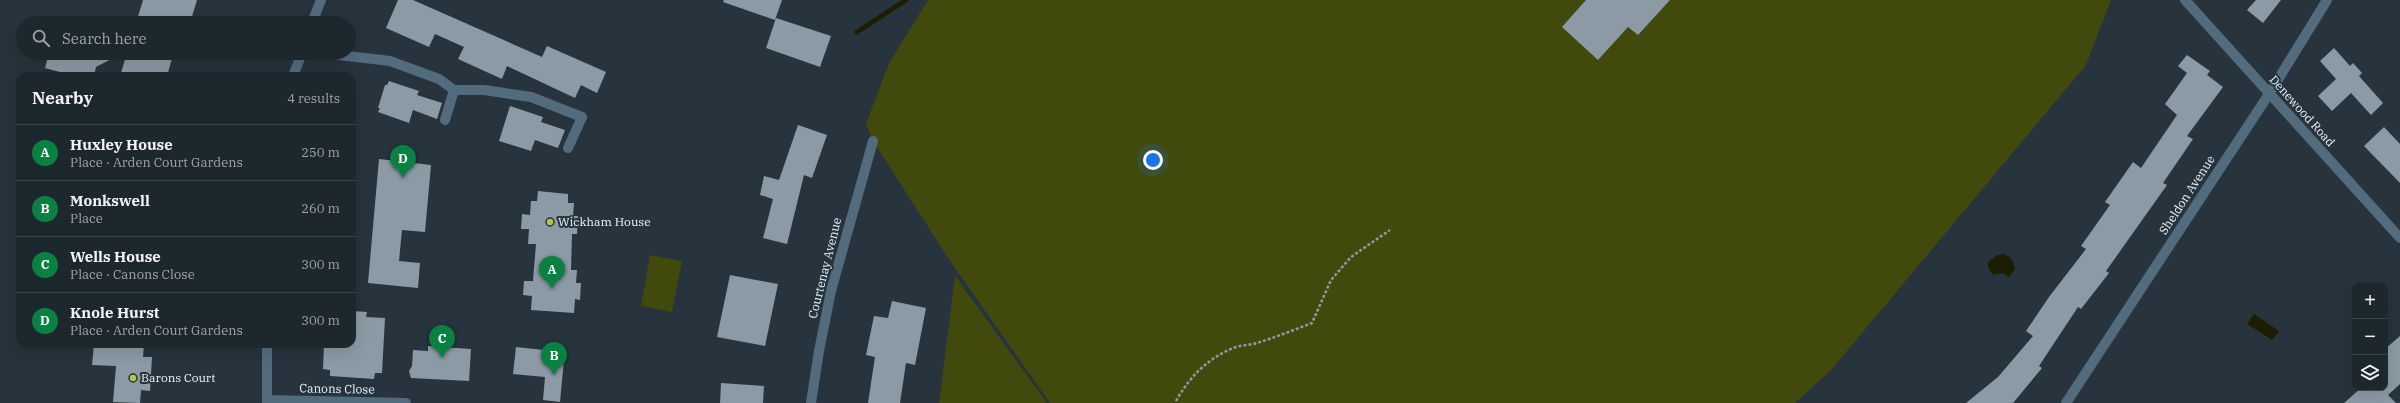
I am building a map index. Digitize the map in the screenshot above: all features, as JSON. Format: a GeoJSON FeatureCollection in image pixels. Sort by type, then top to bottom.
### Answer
{"type":"FeatureCollection","features":[{"type":"Feature","properties":{"kind":"street"},"geometry":{"type":"LineString","coordinates":[[315,16],[321,0]]}},
{"type":"Feature","properties":{"kind":"street","name":"Denewood Road"},"geometry":{"type":"LineString","coordinates":[[2185,0],[2400,238]]}},
{"type":"Feature","properties":{"kind":"street","name":"Sheldon Avenue"},"geometry":{"type":"LineString","coordinates":[[2066,403],[2269,94],[2327,0]]}},
{"type":"Feature","properties":{"kind":"street"},"geometry":{"type":"LineString","coordinates":[[356,57],[390,61],[439,79],[454,90],[484,90],[531,97],[582,117],[568,148]]}},
{"type":"Feature","properties":{"kind":"street"},"geometry":{"type":"LineString","coordinates":[[295,72],[299,60]]}},
{"type":"Feature","properties":{"kind":"street"},"geometry":{"type":"LineString","coordinates":[[445,120],[454,90]]}},
{"type":"Feature","properties":{"kind":"street","name":"Courtenay Avenue"},"geometry":{"type":"LineString","coordinates":[[811,403],[831,290],[873,141]]}},
{"type":"Feature","properties":{"kind":"street"},"geometry":{"type":"LineString","coordinates":[[267,348],[267,402]]}},
{"type":"Feature","properties":{"kind":"street","name":"Canons Close"},"geometry":{"type":"LineString","coordinates":[[267,402],[406,403]]}},
{"type":"Feature","properties":{"kind":"path"},"geometry":{"type":"LineString","coordinates":[[1176,401],[1187,382],[1200,368],[1215,359],[1236,347],[1256,343],[1312,323],[1331,280],[1351,257],[1390,230]]}},
{"type":"Feature","properties":{"kind":"green space"},"geometry":{"type":"Polygon","coordinates":[[[928,0],[2111,0],[2086,65],[1831,370],[1795,403],[1050,403],[950,261],[873,141],[866,124],[889,63],[928,0]]]}},
{"type":"Feature","properties":{"kind":"green space"},"geometry":{"type":"Polygon","coordinates":[[[650,255],[682,261],[672,312],[641,306],[650,255]]]}},
{"type":"Feature","properties":{"kind":"green space"},"geometry":{"type":"Polygon","coordinates":[[[955,276],[1047,403],[939,403],[955,276]]]}},
{"type":"Feature","properties":{"kind":"shaded area"},"geometry":{"type":"Polygon","coordinates":[[[2004,254],[2009,256],[2012,260],[2015,269],[2009,277],[2003,273],[1993,275],[1988,267],[1988,262],[1997,255],[2004,254]]]}},
{"type":"Feature","properties":{"kind":"shaded area"},"geometry":{"type":"Polygon","coordinates":[[[2254,314],[2279,331],[2272,340],[2247,324],[2254,314]]]}},
{"type":"Feature","properties":{"kind":"building"},"geometry":{"type":"Polygon","coordinates":[[[143,0],[197,0],[192,16],[138,16],[143,0]]]}},
{"type":"Feature","properties":{"kind":"building"},"geometry":{"type":"Polygon","coordinates":[[[398,0],[413,0],[542,57],[547,46],[606,72],[597,93],[581,85],[575,98],[507,66],[502,79],[458,59],[464,47],[435,34],[429,47],[386,28],[398,0]]]}},
{"type":"Feature","properties":{"kind":"building"},"geometry":{"type":"Polygon","coordinates":[[[724,0],[782,0],[775,20],[723,2],[724,0]]]}},
{"type":"Feature","properties":{"kind":"building"},"geometry":{"type":"Polygon","coordinates":[[[1586,0],[1670,0],[1638,35],[1628,27],[1598,60],[1562,27],[1586,0]]]}},
{"type":"Feature","properties":{"kind":"building"},"geometry":{"type":"Polygon","coordinates":[[[2256,0],[2281,0],[2263,23],[2247,10],[2256,0]]]}},
{"type":"Feature","properties":{"kind":"building"},"geometry":{"type":"Polygon","coordinates":[[[776,18],[831,36],[820,67],[766,48],[776,18]]]}},
{"type":"Feature","properties":{"kind":"building"},"geometry":{"type":"Polygon","coordinates":[[[2334,48],[2350,66],[2353,63],[2362,73],[2359,76],[2383,103],[2371,115],[2351,93],[2332,111],[2318,96],[2336,79],[2320,61],[2334,48]]]}},
{"type":"Feature","properties":{"kind":"building"},"geometry":{"type":"Polygon","coordinates":[[[2187,55],[2210,71],[2207,75],[2223,87],[2187,136],[2193,139],[2163,183],[2167,185],[2106,271],[2109,273],[2081,309],[2078,307],[2039,366],[2042,368],[2013,403],[1966,403],[1998,377],[2033,336],[2026,331],[2049,297],[2086,249],[2081,246],[2110,205],[2105,202],[2133,162],[2141,168],[2177,115],[2165,104],[2187,73],[2178,66],[2187,55]]]}},
{"type":"Feature","properties":{"kind":"building"},"geometry":{"type":"Polygon","coordinates":[[[47,60],[110,60],[96,67],[95,72],[60,72],[45,68],[47,60]]]}},
{"type":"Feature","properties":{"kind":"building"},"geometry":{"type":"Polygon","coordinates":[[[125,60],[172,60],[168,72],[121,72],[125,60]]]}},
{"type":"Feature","properties":{"kind":"building"},"geometry":{"type":"Polygon","coordinates":[[[389,81],[419,91],[417,95],[442,103],[437,119],[413,110],[409,123],[378,112],[385,85],[387,85],[389,81]]]}},
{"type":"Feature","properties":{"kind":"building"},"geometry":{"type":"Polygon","coordinates":[[[510,106],[543,117],[541,122],[565,130],[558,148],[535,140],[531,151],[499,141],[510,106]]]}},
{"type":"Feature","properties":{"kind":"building"},"geometry":{"type":"Polygon","coordinates":[[[798,125],[827,135],[812,178],[804,175],[787,244],[763,238],[773,199],[760,195],[764,176],[779,180],[798,125]]]}},
{"type":"Feature","properties":{"kind":"building"},"geometry":{"type":"Polygon","coordinates":[[[2384,127],[2400,144],[2400,183],[2364,146],[2384,127]]]}},
{"type":"Feature","properties":{"kind":"building"},"geometry":{"type":"Polygon","coordinates":[[[379,159],[431,165],[425,232],[402,230],[399,261],[420,263],[418,288],[368,283],[379,159]]]}},
{"type":"Feature","properties":{"kind":"building"},"geometry":{"type":"Polygon","coordinates":[[[538,191],[568,194],[568,203],[574,203],[573,216],[578,216],[577,234],[572,234],[571,270],[577,270],[576,283],[581,283],[580,300],[575,299],[574,313],[531,310],[532,296],[523,295],[524,281],[533,281],[536,244],[528,244],[529,229],[521,229],[522,214],[530,215],[531,201],[537,201],[538,191]]]}},
{"type":"Feature","properties":{"kind":"building"},"geometry":{"type":"Polygon","coordinates":[[[730,275],[778,284],[765,346],[717,337],[730,275]]]}},
{"type":"Feature","properties":{"kind":"building"},"geometry":{"type":"Polygon","coordinates":[[[892,301],[926,308],[915,365],[906,363],[900,403],[868,403],[875,357],[866,355],[874,316],[888,318],[892,301]]]}},
{"type":"Feature","properties":{"kind":"building"},"geometry":{"type":"Polygon","coordinates":[[[356,311],[367,312],[366,317],[385,318],[382,373],[375,373],[374,379],[330,376],[330,370],[323,369],[324,348],[356,348],[356,311]]]}},
{"type":"Feature","properties":{"kind":"building"},"geometry":{"type":"Polygon","coordinates":[[[2400,336],[2400,384],[2388,395],[2396,403],[2344,403],[2358,391],[2388,391],[2388,346],[2400,336]]]}},
{"type":"Feature","properties":{"kind":"building"},"geometry":{"type":"Polygon","coordinates":[[[428,346],[471,349],[469,381],[411,378],[409,371],[412,366],[413,350],[428,351],[428,346]]]}},
{"type":"Feature","properties":{"kind":"building"},"geometry":{"type":"Polygon","coordinates":[[[516,347],[553,351],[553,359],[564,360],[560,402],[543,400],[545,377],[513,374],[516,347]]]}},
{"type":"Feature","properties":{"kind":"building","name":"Barons Court"},"geometry":{"type":"Polygon","coordinates":[[[94,348],[144,348],[143,357],[152,357],[150,391],[141,390],[140,403],[113,402],[116,366],[92,365],[94,348]]]}},
{"type":"Feature","properties":{"kind":"building"},"geometry":{"type":"Polygon","coordinates":[[[721,383],[764,386],[763,403],[720,403],[721,383]]]}},
{"type":"Feature","properties":{"kind":"waterway"},"geometry":{"type":"LineString","coordinates":[[857,32],[906,0]]}},
{"type":"Feature","properties":{"kind":"place","name":"Knole Hurst"},"geometry":{"type":"Point","coordinates":[403,178]}},
{"type":"Feature","properties":{"kind":"place","name":"Wickham House"},"geometry":{"type":"Point","coordinates":[550,222]}},
{"type":"Feature","properties":{"kind":"place","name":"Huxley House"},"geometry":{"type":"Point","coordinates":[552,289]}},
{"type":"Feature","properties":{"kind":"place","name":"Wells House"},"geometry":{"type":"Point","coordinates":[442,358]}},
{"type":"Feature","properties":{"kind":"place","name":"Monkswell"},"geometry":{"type":"Point","coordinates":[554,375]}},
{"type":"Feature","properties":{"kind":"place","name":"Barons Court"},"geometry":{"type":"Point","coordinates":[133,378]}}]}
